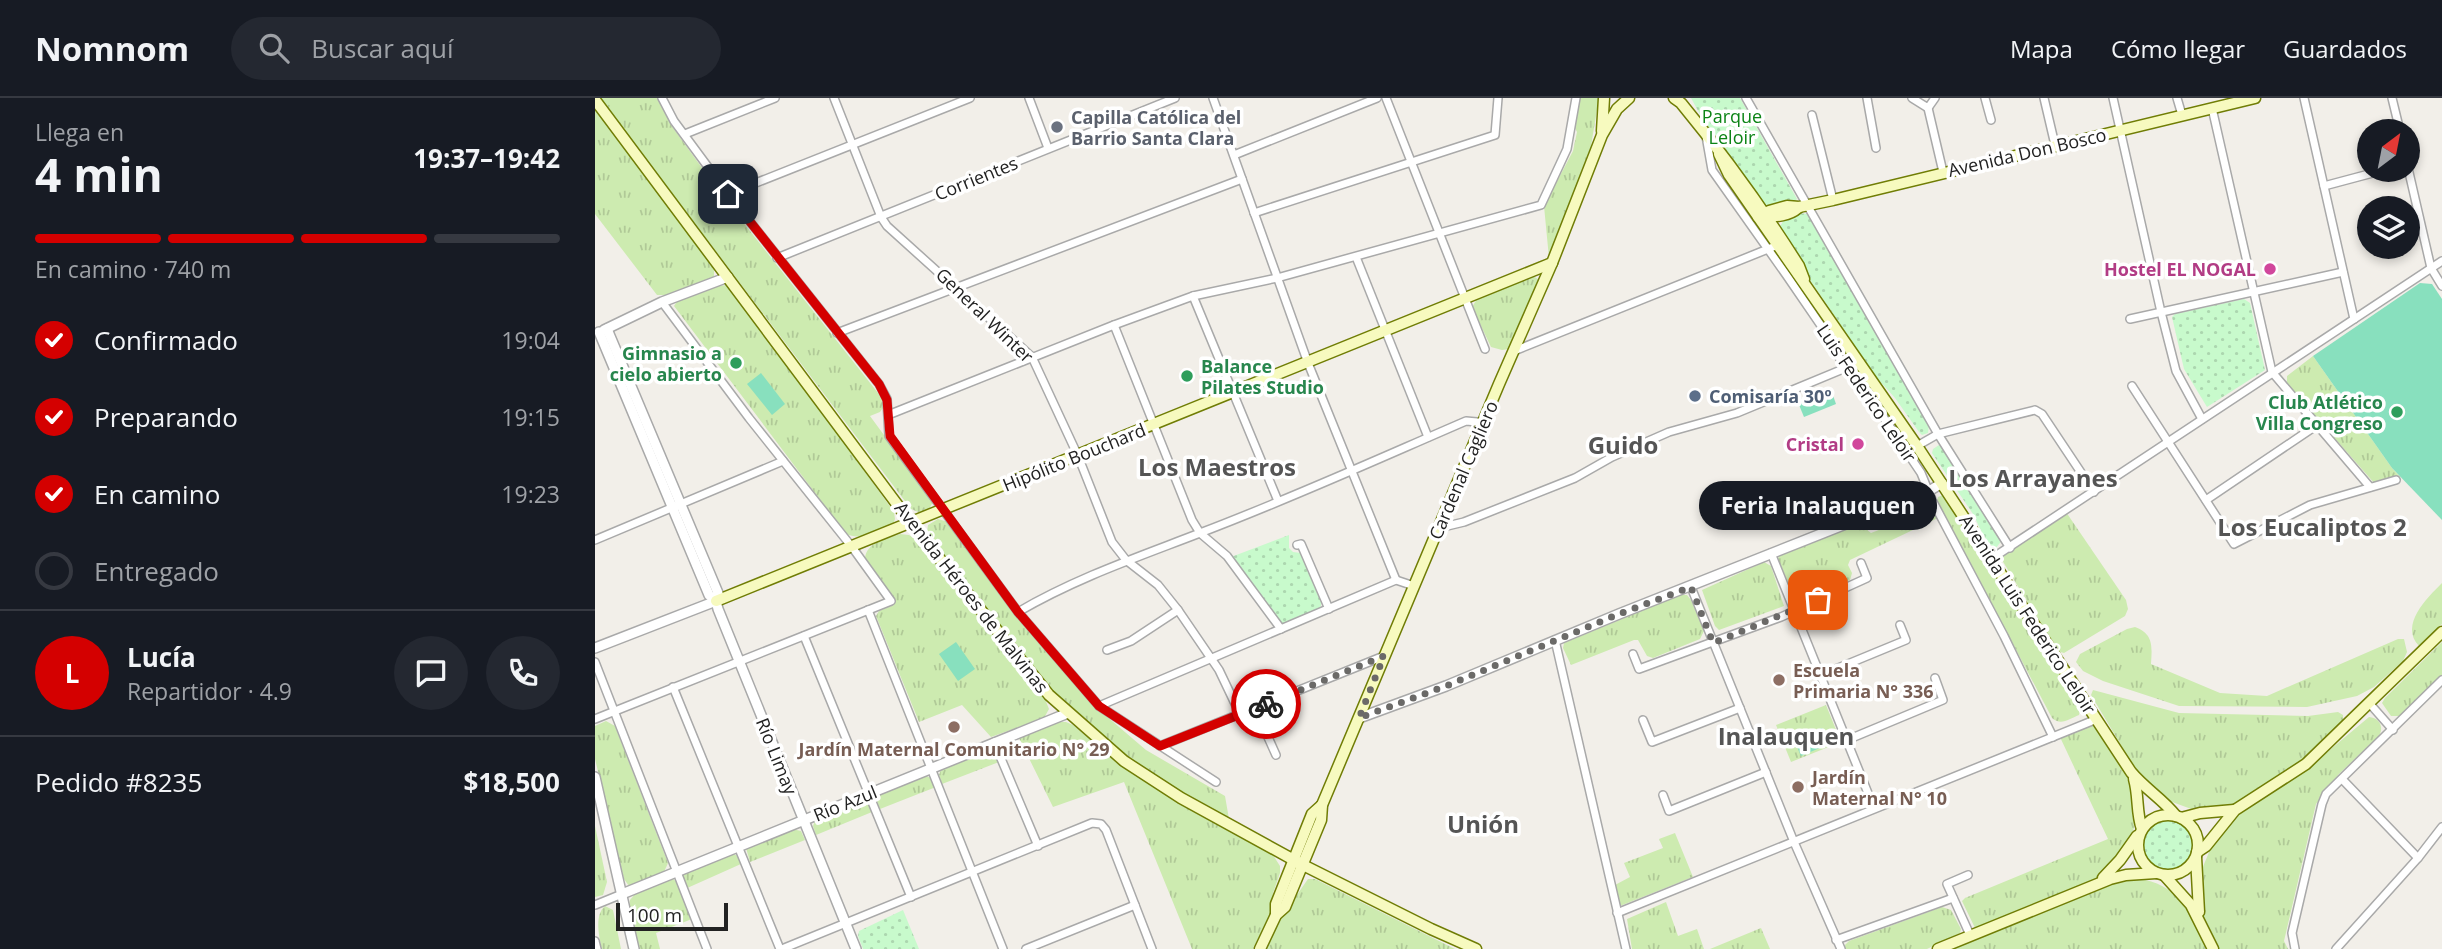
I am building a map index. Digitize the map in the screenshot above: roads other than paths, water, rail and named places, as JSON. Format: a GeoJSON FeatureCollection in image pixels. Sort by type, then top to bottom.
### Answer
{"type":"FeatureCollection","features":[{"type":"Feature","properties":{"kind":"main road","name":"Cardenal Cagliero"},"geometry":{"type":"LineString","coordinates":[[1602,135],[1604,98]]}},
{"type":"Feature","properties":{"kind":"main road","name":"Cardenal Cagliero"},"geometry":{"type":"LineString","coordinates":[[1260,949],[1276,915],[1276,904],[1298,862],[1312,814],[1322,805],[1552,263],[1602,135],[1617,109],[1629,98]]}},
{"type":"Feature","properties":{"kind":"main road","name":"Avenida Luis Federico Leloir"},"geometry":{"type":"LineString","coordinates":[[1674,98],[1696,121],[1719,154],[1729,175],[1799,266],[1805,283]]}},
{"type":"Feature","properties":{"kind":"main road","name":"Avenida Luis Federico Leloir"},"geometry":{"type":"LineString","coordinates":[[1687,98],[1696,121]]}},
{"type":"Feature","properties":{"kind":"main road","name":"Avenida Don Bosco"},"geometry":{"type":"LineString","coordinates":[[1761,216],[1772,217],[1793,212],[1804,206],[2255,98]]}},
{"type":"Feature","properties":{"kind":"main road","name":"Avenida Héroes de Malvinas"},"geometry":{"type":"LineString","coordinates":[[595,100],[911,523],[1031,676],[1068,713],[1124,761],[1181,798],[1298,862],[1476,949]]}},
{"type":"Feature","properties":{"kind":"main road","name":"Avenida Luis Federico Leloir"},"geometry":{"type":"LineString","coordinates":[[1761,216],[1773,247],[1805,283],[1860,362],[2131,772],[2179,817]]}},
{"type":"Feature","properties":{"kind":"main road","name":"Hipólito Bouchard"},"geometry":{"type":"LineString","coordinates":[[716,601],[1552,263]]}},
{"type":"Feature","properties":{"kind":"main road"},"geometry":{"type":"LineString","coordinates":[[1938,949],[2126,875],[2177,874],[2188,867],[2235,810],[2296,771],[2370,704],[2442,632]]}},
{"type":"Feature","properties":{"kind":"main road","name":"Avenida Luis Federico Leloir"},"geometry":{"type":"LineString","coordinates":[[2131,772],[2138,793],[2141,831]]}},
{"type":"Feature","properties":{"kind":"main road"},"geometry":{"type":"LineString","coordinates":[[2094,886],[2110,872],[2141,831],[2157,816],[2179,817],[2235,810]]}},
{"type":"Feature","properties":{"kind":"main road"},"geometry":{"type":"LineString","coordinates":[[2179,817],[2190,824],[2195,832],[2197,904],[2213,949]]}},
{"type":"Feature","properties":{"kind":"main road"},"geometry":{"type":"LineString","coordinates":[[2141,831],[2138,852],[2141,860],[2160,874],[2191,905],[2203,924]]}},
{"type":"Feature","properties":{"kind":"street"},"geometry":{"type":"LineString","coordinates":[[662,98],[674,121],[728,194],[879,384],[887,400],[890,436],[1018,612],[1099,706],[1216,782]]}},
{"type":"Feature","properties":{"kind":"street"},"geometry":{"type":"LineString","coordinates":[[685,134],[775,98]]}},
{"type":"Feature","properties":{"kind":"street","name":"General Winter"},"geometry":{"type":"LineString","coordinates":[[834,98],[881,217],[887,226],[1032,357],[1078,456],[1112,542],[1126,560],[1158,585],[1178,610],[1212,660],[1240,714]]}},
{"type":"Feature","properties":{"kind":"street"},"geometry":{"type":"LineString","coordinates":[[728,194],[970,98]]}},
{"type":"Feature","properties":{"kind":"street"},"geometry":{"type":"LineString","coordinates":[[1029,98],[1048,148]]}},
{"type":"Feature","properties":{"kind":"street","name":"Corrientes"},"geometry":{"type":"LineString","coordinates":[[777,258],[1175,98]]}},
{"type":"Feature","properties":{"kind":"street"},"geometry":{"type":"LineString","coordinates":[[1213,98],[1308,363],[1396,580]]}},
{"type":"Feature","properties":{"kind":"street"},"geometry":{"type":"LineString","coordinates":[[1234,155],[1377,98]]}},
{"type":"Feature","properties":{"kind":"street"},"geometry":{"type":"LineString","coordinates":[[1386,98],[1485,349]]}},
{"type":"Feature","properties":{"kind":"street"},"geometry":{"type":"LineString","coordinates":[[1254,213],[1495,135],[1498,98]]}},
{"type":"Feature","properties":{"kind":"street"},"geometry":{"type":"LineString","coordinates":[[888,415],[1193,296],[1277,278],[1541,205],[1567,149],[1576,98]]}},
{"type":"Feature","properties":{"kind":"street","name":"Luis Federico Leloir"},"geometry":{"type":"LineString","coordinates":[[1746,98],[1804,206],[1938,434],[2010,548]]}},
{"type":"Feature","properties":{"kind":"street"},"geometry":{"type":"LineString","coordinates":[[1867,98],[1876,148]]}},
{"type":"Feature","properties":{"kind":"street"},"geometry":{"type":"LineString","coordinates":[[1912,98],[1928,108],[1943,172]]}},
{"type":"Feature","properties":{"kind":"street"},"geometry":{"type":"LineString","coordinates":[[1928,108],[1935,98]]}},
{"type":"Feature","properties":{"kind":"street"},"geometry":{"type":"LineString","coordinates":[[1985,98],[1991,120]]}},
{"type":"Feature","properties":{"kind":"street"},"geometry":{"type":"LineString","coordinates":[[2044,98],[2055,145]]}},
{"type":"Feature","properties":{"kind":"street"},"geometry":{"type":"LineString","coordinates":[[2113,98],[2176,371],[2202,419]]}},
{"type":"Feature","properties":{"kind":"street"},"geometry":{"type":"LineString","coordinates":[[2177,98],[2182,115]]}},
{"type":"Feature","properties":{"kind":"street"},"geometry":{"type":"LineString","coordinates":[[2304,98],[2354,319]]}},
{"type":"Feature","properties":{"kind":"street"},"geometry":{"type":"LineString","coordinates":[[2392,98],[2397,119]]}},
{"type":"Feature","properties":{"kind":"street"},"geometry":{"type":"LineString","coordinates":[[2212,108],[2273,372],[2370,487]]}},
{"type":"Feature","properties":{"kind":"street"},"geometry":{"type":"LineString","coordinates":[[1812,115],[1833,200]]}},
{"type":"Feature","properties":{"kind":"street","name":"Luis Federico Leloir"},"geometry":{"type":"LineString","coordinates":[[1706,135],[1710,166],[1761,241],[1773,247],[1847,368],[1861,384],[1921,473],[2053,737]]}},
{"type":"Feature","properties":{"kind":"street"},"geometry":{"type":"LineString","coordinates":[[2324,186],[2357,177]]}},
{"type":"Feature","properties":{"kind":"street"},"geometry":{"type":"LineString","coordinates":[[837,333],[1242,179]]}},
{"type":"Feature","properties":{"kind":"street"},"geometry":{"type":"LineString","coordinates":[[2411,182],[2431,268],[2442,286]]}},
{"type":"Feature","properties":{"kind":"street"},"geometry":{"type":"LineString","coordinates":[[1514,351],[1773,247]]}},
{"type":"Feature","properties":{"kind":"street"},"geometry":{"type":"LineString","coordinates":[[1356,257],[1429,437]]}},
{"type":"Feature","properties":{"kind":"street"},"geometry":{"type":"LineString","coordinates":[[1991,559],[2442,261]]}},
{"type":"Feature","properties":{"kind":"street"},"geometry":{"type":"LineString","coordinates":[[2130,319],[2343,272]]}},
{"type":"Feature","properties":{"kind":"street"},"geometry":{"type":"LineString","coordinates":[[600,332],[662,302],[728,277]]}},
{"type":"Feature","properties":{"kind":"street"},"geometry":{"type":"LineString","coordinates":[[1193,296],[1278,501]]}},
{"type":"Feature","properties":{"kind":"street"},"geometry":{"type":"LineString","coordinates":[[595,719],[891,601],[662,302]]}},
{"type":"Feature","properties":{"kind":"street"},"geometry":{"type":"LineString","coordinates":[[1114,325],[1192,520],[1200,533],[1227,556],[1281,629]]}},
{"type":"Feature","properties":{"kind":"street","name":"Río Limay"},"geometry":{"type":"LineString","coordinates":[[600,332],[718,593],[716,601],[739,662],[856,949]]}},
{"type":"Feature","properties":{"kind":"street"},"geometry":{"type":"LineString","coordinates":[[1439,528],[1464,523],[1574,478],[1612,457],[1669,432],[1737,413],[1860,362]]}},
{"type":"Feature","properties":{"kind":"street"},"geometry":{"type":"LineString","coordinates":[[2132,386],[2234,544],[2310,505],[2396,480]]}},
{"type":"Feature","properties":{"kind":"street"},"geometry":{"type":"LineString","coordinates":[[1917,446],[1938,434],[2035,410],[2042,414],[2094,492]]}},
{"type":"Feature","properties":{"kind":"street"},"geometry":{"type":"LineString","coordinates":[[1018,612],[1046,595],[1126,560],[1351,472],[1466,421],[1482,425]]}},
{"type":"Feature","properties":{"kind":"street"},"geometry":{"type":"LineString","coordinates":[[2206,500],[2317,425]]}},
{"type":"Feature","properties":{"kind":"street"},"geometry":{"type":"LineString","coordinates":[[595,540],[783,461]]}},
{"type":"Feature","properties":{"kind":"street"},"geometry":{"type":"LineString","coordinates":[[1359,718],[1456,682],[1929,491],[1942,483]]}},
{"type":"Feature","properties":{"kind":"street"},"geometry":{"type":"LineString","coordinates":[[1297,545],[1301,544],[1329,609]]}},
{"type":"Feature","properties":{"kind":"street"},"geometry":{"type":"LineString","coordinates":[[1771,553],[1874,808]]}},
{"type":"Feature","properties":{"kind":"street"},"geometry":{"type":"LineString","coordinates":[[1633,654],[1639,669],[1794,611],[1867,578],[1861,563]]}},
{"type":"Feature","properties":{"kind":"street"},"geometry":{"type":"LineString","coordinates":[[1099,706],[1396,580],[1414,586]]}},
{"type":"Feature","properties":{"kind":"street"},"geometry":{"type":"LineString","coordinates":[[1691,587],[1794,842],[1841,949]]}},
{"type":"Feature","properties":{"kind":"street","name":"Hipólito Bouchard"},"geometry":{"type":"LineString","coordinates":[[595,649],[716,601]]}},
{"type":"Feature","properties":{"kind":"street"},"geometry":{"type":"LineString","coordinates":[[868,610],[1003,949]]}},
{"type":"Feature","properties":{"kind":"street"},"geometry":{"type":"LineString","coordinates":[[1107,650],[1131,641],[1178,610]]}},
{"type":"Feature","properties":{"kind":"street"},"geometry":{"type":"LineString","coordinates":[[1821,676],[1906,640],[1900,625]]}},
{"type":"Feature","properties":{"kind":"street"},"geometry":{"type":"LineString","coordinates":[[804,636],[911,897]]}},
{"type":"Feature","properties":{"kind":"street"},"geometry":{"type":"LineString","coordinates":[[1555,640],[1626,949]]}},
{"type":"Feature","properties":{"kind":"street"},"geometry":{"type":"LineString","coordinates":[[1160,746],[1384,656]]}},
{"type":"Feature","properties":{"kind":"street"},"geometry":{"type":"LineString","coordinates":[[595,662],[707,949]]}},
{"type":"Feature","properties":{"kind":"street"},"geometry":{"type":"LineString","coordinates":[[1847,740],[1943,700],[1934,678]]}},
{"type":"Feature","properties":{"kind":"street"},"geometry":{"type":"LineString","coordinates":[[2295,949],[2292,933],[2326,794],[2442,681]]}},
{"type":"Feature","properties":{"kind":"street"},"geometry":{"type":"LineString","coordinates":[[673,687],[781,949],[1092,823],[1101,824],[1106,830],[1152,949]]}},
{"type":"Feature","properties":{"kind":"street"},"geometry":{"type":"LineString","coordinates":[[2370,704],[2393,730]]}},
{"type":"Feature","properties":{"kind":"street"},"geometry":{"type":"LineString","coordinates":[[1255,708],[1276,755]]}},
{"type":"Feature","properties":{"kind":"street"},"geometry":{"type":"LineString","coordinates":[[1643,720],[1653,742],[1740,708]]}},
{"type":"Feature","properties":{"kind":"street","name":"Río Azul"},"geometry":{"type":"LineString","coordinates":[[622,894],[1068,713]]}},
{"type":"Feature","properties":{"kind":"street"},"geometry":{"type":"LineString","coordinates":[[1617,913],[2097,719]]}},
{"type":"Feature","properties":{"kind":"street"},"geometry":{"type":"LineString","coordinates":[[994,742],[1038,846]]}},
{"type":"Feature","properties":{"kind":"street"},"geometry":{"type":"LineString","coordinates":[[1663,795],[1669,811],[1766,772]]}},
{"type":"Feature","properties":{"kind":"street"},"geometry":{"type":"LineString","coordinates":[[595,777],[634,949]]}},
{"type":"Feature","properties":{"kind":"street"},"geometry":{"type":"LineString","coordinates":[[2342,779],[2418,858]]}},
{"type":"Feature","properties":{"kind":"street"},"geometry":{"type":"LineString","coordinates":[[2336,949],[2418,858],[2442,827]]}},
{"type":"Feature","properties":{"kind":"street"},"geometry":{"type":"LineString","coordinates":[[1968,875],[1947,884],[1971,935]]}},
{"type":"Feature","properties":{"kind":"street"},"geometry":{"type":"LineString","coordinates":[[595,905],[622,894]]}},
{"type":"Feature","properties":{"kind":"street"},"geometry":{"type":"LineString","coordinates":[[1836,940],[1952,898]]}},
{"type":"Feature","properties":{"kind":"street"},"geometry":{"type":"LineString","coordinates":[[1026,949],[1135,905]]}},
{"type":"Feature","properties":{"kind":"street"},"geometry":{"type":"LineString","coordinates":[[595,941],[597,949]]}},
{"type":"Feature","properties":{"kind":"place","name":"Capilla Católica del Barrio Santa Clara"},"geometry":{"type":"Point","coordinates":[1057,127]}},
{"type":"Feature","properties":{"kind":"place","name":"Hostel EL NOGAL"},"geometry":{"type":"Point","coordinates":[2270,269]}},
{"type":"Feature","properties":{"kind":"place","name":"Gimnasio a cielo abierto"},"geometry":{"type":"Point","coordinates":[736,363]}},
{"type":"Feature","properties":{"kind":"place","name":"Balance Pilates Studio"},"geometry":{"type":"Point","coordinates":[1187,376]}},
{"type":"Feature","properties":{"kind":"place","name":"Comisaría 30º"},"geometry":{"type":"Point","coordinates":[1695,396]}},
{"type":"Feature","properties":{"kind":"place","name":"Club Atlético Villa Congreso"},"geometry":{"type":"Point","coordinates":[2397,412]}},
{"type":"Feature","properties":{"kind":"place","name":"Cristal"},"geometry":{"type":"Point","coordinates":[1858,444]}},
{"type":"Feature","properties":{"kind":"place","name":"Feria Inalauquen"},"geometry":{"type":"Point","coordinates":[1818,600]}},
{"type":"Feature","properties":{"kind":"place","name":"Escuela Primaria N° 336"},"geometry":{"type":"Point","coordinates":[1779,680]}},
{"type":"Feature","properties":{"kind":"place","name":"Jardín Maternal Comunitario N° 29"},"geometry":{"type":"Point","coordinates":[954,727]}},
{"type":"Feature","properties":{"kind":"place","name":"Jardín Maternal N° 10"},"geometry":{"type":"Point","coordinates":[1798,787]}},
{"type":"Feature","properties":{"kind":"district","name":"Guido"},"geometry":{"type":"Point","coordinates":[1623,444]}},
{"type":"Feature","properties":{"kind":"district","name":"Los Maestros"},"geometry":{"type":"Point","coordinates":[1217,466]}},
{"type":"Feature","properties":{"kind":"district","name":"Los Arrayanes"},"geometry":{"type":"Point","coordinates":[2033,477]}},
{"type":"Feature","properties":{"kind":"district","name":"Los Eucaliptos 2"},"geometry":{"type":"Point","coordinates":[2312,526]}},
{"type":"Feature","properties":{"kind":"district","name":"Inalauquen"},"geometry":{"type":"Point","coordinates":[1786,735]}},
{"type":"Feature","properties":{"kind":"district","name":"Unión"},"geometry":{"type":"Point","coordinates":[1483,823]}},
{"type":"Feature","properties":{"kind":"park label","name":"Parque Leloir"},"geometry":{"type":"Point","coordinates":[1732,126]}}]}
